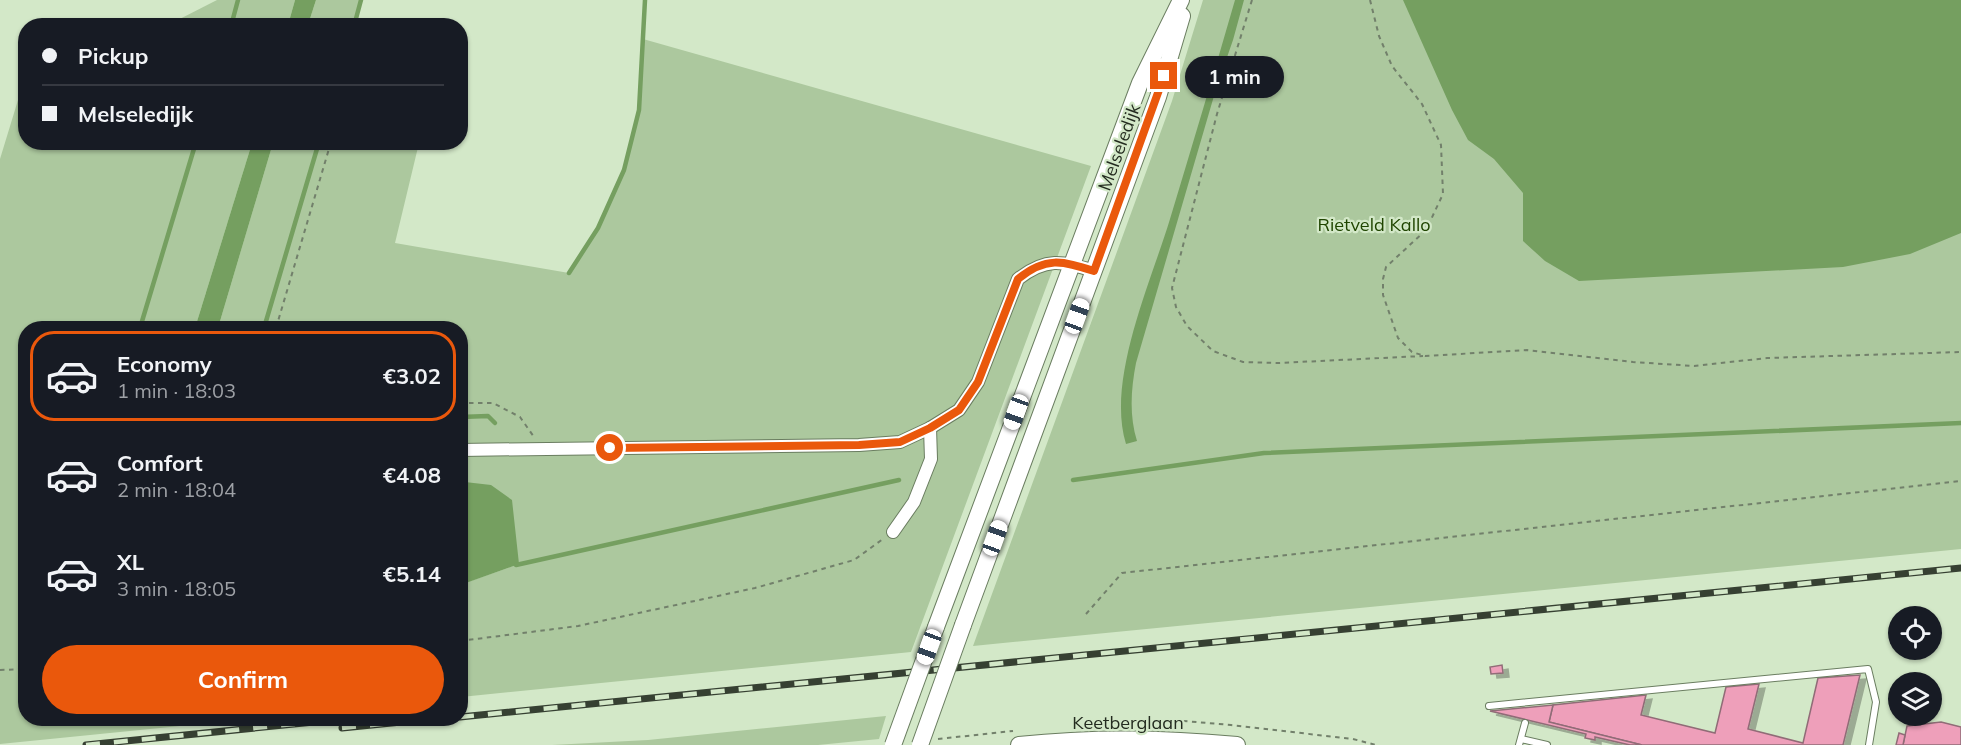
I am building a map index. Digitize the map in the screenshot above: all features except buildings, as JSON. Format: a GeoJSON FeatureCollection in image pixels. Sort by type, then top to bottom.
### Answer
{"type":"FeatureCollection","features":[{"type":"Feature","properties":{"kind":"main road","name":"Melseledijk"},"geometry":{"type":"LineString","coordinates":[[893,745],[1140,82],[1181,0]]}},
{"type":"Feature","properties":{"kind":"main road","name":"Melseledijk"},"geometry":{"type":"LineString","coordinates":[[920,745],[1158,97],[1188,0]]}},
{"type":"Feature","properties":{"kind":"main road","name":"Keetberglaan"},"geometry":{"type":"LineString","coordinates":[[1020,745],[1140,739],[1186,740],[1237,745]]}},
{"type":"Feature","properties":{"kind":"street"},"geometry":{"type":"LineString","coordinates":[[468,450],[859,445],[900,442],[930,428],[959,410],[978,382],[1018,279],[1032,267],[1048,263],[1071,264],[1094,271]]}},
{"type":"Feature","properties":{"kind":"street"},"geometry":{"type":"LineString","coordinates":[[893,532],[914,502],[931,459],[930,428]]}},
{"type":"Feature","properties":{"kind":"lane"},"geometry":{"type":"LineString","coordinates":[[1489,706],[1868,669],[1876,702],[1869,745]]}},
{"type":"Feature","properties":{"kind":"lane"},"geometry":{"type":"LineString","coordinates":[[1525,723],[1520,742],[1547,745]]}},
{"type":"Feature","properties":{"kind":"path"},"geometry":{"type":"LineString","coordinates":[[1252,0],[1217,114],[1172,288],[1176,308],[1187,326],[1213,351],[1243,362],[1278,363],[1527,350],[1621,361],[1694,366],[1767,358],[1961,352]]}},
{"type":"Feature","properties":{"kind":"path"},"geometry":{"type":"LineString","coordinates":[[1370,0],[1379,36],[1392,66],[1422,104],[1441,145],[1443,194],[1426,230],[1386,267],[1383,279],[1383,296],[1398,338],[1412,352],[1425,356]]}},
{"type":"Feature","properties":{"kind":"path"},"geometry":{"type":"LineString","coordinates":[[278,321],[330,150]]}},
{"type":"Feature","properties":{"kind":"path"},"geometry":{"type":"LineString","coordinates":[[468,403],[493,403],[520,417],[543,449]]}},
{"type":"Feature","properties":{"kind":"path"},"geometry":{"type":"LineString","coordinates":[[1086,614],[1122,573],[1961,481]]}},
{"type":"Feature","properties":{"kind":"path"},"geometry":{"type":"LineString","coordinates":[[468,639],[578,626],[755,588],[854,560],[893,532]]}},
{"type":"Feature","properties":{"kind":"path"},"geometry":{"type":"LineString","coordinates":[[0,670],[18,669]]}},
{"type":"Feature","properties":{"kind":"green space"},"geometry":{"type":"Polygon","coordinates":[[[217,0],[295,0],[290,18],[182,18],[217,0]]]}},
{"type":"Feature","properties":{"kind":"green space"},"geometry":{"type":"Polygon","coordinates":[[[316,0],[362,0],[356,18],[310,18],[316,0]]]}},
{"type":"Feature","properties":{"kind":"green space","name":"Rietveld Kallo"},"geometry":{"type":"Polygon","coordinates":[[[1203,0],[1961,0],[1961,549],[973,646],[1172,101],[1203,0]]]}},
{"type":"Feature","properties":{"kind":"green space"},"geometry":{"type":"Polygon","coordinates":[[[643,39],[1091,166],[911,652],[468,696],[468,582],[519,564],[468,487],[468,321],[220,321],[271,150],[417,150],[395,243],[569,273],[598,228],[624,170],[639,110],[643,39]]]}},
{"type":"Feature","properties":{"kind":"green space"},"geometry":{"type":"Polygon","coordinates":[[[18,100],[18,150],[250,150],[197,321],[18,321],[18,726],[180,726],[0,744],[0,159],[18,100]]]}},
{"type":"Feature","properties":{"kind":"green space"},"geometry":{"type":"Polygon","coordinates":[[[886,716],[879,739],[818,745],[552,745],[648,740],[886,716]]]}},
{"type":"Feature","properties":{"kind":"shaded area"},"geometry":{"type":"Polygon","coordinates":[[[295,0],[316,0],[310,18],[290,18],[295,0]]]}},
{"type":"Feature","properties":{"kind":"shaded area"},"geometry":{"type":"Polygon","coordinates":[[[1235,0],[1244,0],[1136,363],[1132,402],[1137,441],[1126,444],[1121,419],[1122,391],[1133,331],[1170,219],[1235,0]]]}},
{"type":"Feature","properties":{"kind":"shaded area"},"geometry":{"type":"Polygon","coordinates":[[[1403,0],[1961,0],[1961,233],[1910,254],[1843,267],[1579,281],[1545,261],[1523,241],[1523,193],[1494,159],[1468,140],[1452,110],[1403,0]]]}},
{"type":"Feature","properties":{"kind":"shaded area"},"geometry":{"type":"Polygon","coordinates":[[[250,150],[271,150],[220,321],[197,321],[250,150]]]}},
{"type":"Feature","properties":{"kind":"shaded area"},"geometry":{"type":"Polygon","coordinates":[[[468,482],[491,485],[512,500],[519,564],[468,582],[468,482]]]}},
{"type":"Feature","properties":{"kind":"waterway"},"geometry":{"type":"LineString","coordinates":[[233,18],[238,0]]}},
{"type":"Feature","properties":{"kind":"waterway"},"geometry":{"type":"LineString","coordinates":[[356,18],[361,0]]}},
{"type":"Feature","properties":{"kind":"waterway"},"geometry":{"type":"LineString","coordinates":[[569,273],[598,228],[624,170],[639,110],[645,0]]}},
{"type":"Feature","properties":{"kind":"waterway"},"geometry":{"type":"LineString","coordinates":[[142,321],[194,150]]}},
{"type":"Feature","properties":{"kind":"waterway"},"geometry":{"type":"LineString","coordinates":[[266,321],[317,150]]}},
{"type":"Feature","properties":{"kind":"waterway"},"geometry":{"type":"LineString","coordinates":[[468,417],[488,416],[495,423]]}},
{"type":"Feature","properties":{"kind":"waterway"},"geometry":{"type":"LineString","coordinates":[[1073,480],[1264,453],[1961,423]]}},
{"type":"Feature","properties":{"kind":"waterway"},"geometry":{"type":"LineString","coordinates":[[516,565],[899,480]]}},
{"type":"Feature","properties":{"kind":"railway"},"geometry":{"type":"LineString","coordinates":[[468,716],[1961,568]]}},
{"type":"Feature","properties":{"kind":"railway"},"geometry":{"type":"LineString","coordinates":[[86,745],[275,726]]}},
{"type":"Feature","properties":{"kind":"railway"},"geometry":{"type":"LineString","coordinates":[[342,728],[362,726]]}},
{"type":"Feature","properties":{"kind":"route"},"geometry":{"type":"LineString","coordinates":[[610,448],[859,445],[900,442],[930,428],[959,410],[978,382],[1018,279],[1032,267],[1048,263],[1062,262],[1094,271],[1164,76]]}}]}
